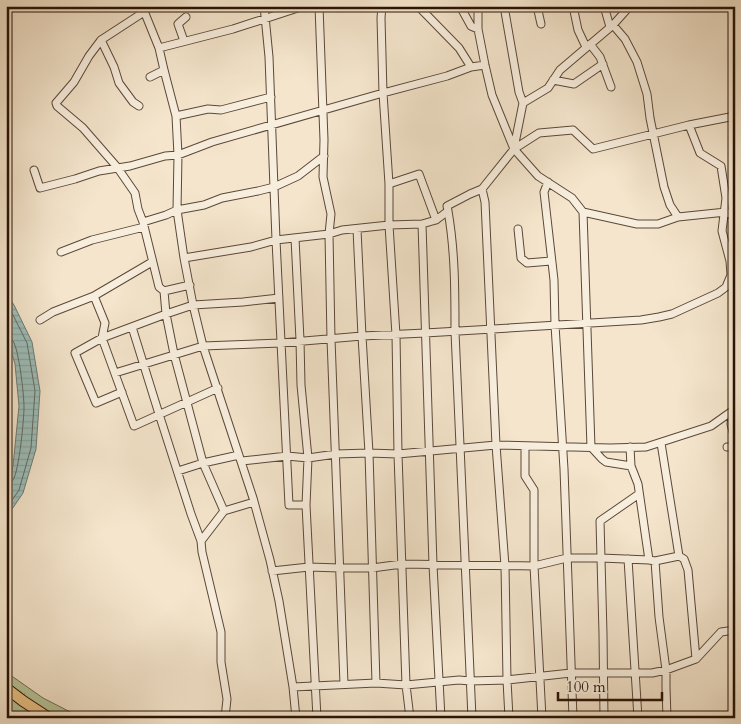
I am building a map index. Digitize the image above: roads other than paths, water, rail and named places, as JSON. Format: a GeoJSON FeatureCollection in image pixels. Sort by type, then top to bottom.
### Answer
{"type":"FeatureCollection","features":[{"type":"Feature","properties":{"kind":"main road"},"geometry":{"type":"LineString","coordinates":[[6,688],[50,718]]}},
{"type":"Feature","properties":{"kind":"street"},"geometry":{"type":"LineString","coordinates":[[264,6],[269,57],[289,504],[306,505]]}},
{"type":"Feature","properties":{"kind":"street"},"geometry":{"type":"LineString","coordinates":[[159,48],[234,28],[304,6]]}},
{"type":"Feature","properties":{"kind":"street"},"geometry":{"type":"LineString","coordinates":[[319,6],[323,110],[323,177],[331,214],[329,234],[331,339],[344,684]]}},
{"type":"Feature","properties":{"kind":"street"},"geometry":{"type":"LineString","coordinates":[[382,6],[383,93],[390,184],[389,225],[396,335],[406,685],[410,718]]}},
{"type":"Feature","properties":{"kind":"street"},"geometry":{"type":"LineString","coordinates":[[418,6],[459,48],[471,67]]}},
{"type":"Feature","properties":{"kind":"street"},"geometry":{"type":"LineString","coordinates":[[460,6],[471,26],[478,29]]}},
{"type":"Feature","properties":{"kind":"street"},"geometry":{"type":"LineString","coordinates":[[478,6],[478,29],[492,96],[514,149],[538,176],[572,198],[582,212],[591,447],[606,462],[631,466]]}},
{"type":"Feature","properties":{"kind":"street"},"geometry":{"type":"LineString","coordinates":[[504,6],[523,103],[514,149]]}},
{"type":"Feature","properties":{"kind":"street"},"geometry":{"type":"LineString","coordinates":[[537,6],[541,24]]}},
{"type":"Feature","properties":{"kind":"street"},"geometry":{"type":"LineString","coordinates":[[573,6],[578,30],[588,46],[600,56],[611,87]]}},
{"type":"Feature","properties":{"kind":"street"},"geometry":{"type":"LineString","coordinates":[[604,6],[612,26],[625,39],[637,62],[647,94],[664,187],[670,205],[678,217]]}},
{"type":"Feature","properties":{"kind":"street"},"geometry":{"type":"LineString","coordinates":[[523,103],[548,88],[560,70],[612,26],[630,6]]}},
{"type":"Feature","properties":{"kind":"street"},"geometry":{"type":"LineString","coordinates":[[224,512],[203,463],[174,354],[166,314],[164,291],[159,287],[135,193],[117,167],[83,128],[57,106],[56,102],[74,82],[89,56],[102,40],[143,9],[159,48],[176,116],[178,155],[177,210],[193,304],[204,346],[254,502],[272,570],[293,687],[296,718]]}},
{"type":"Feature","properties":{"kind":"street"},"geometry":{"type":"LineString","coordinates":[[184,41],[178,24],[186,17]]}},
{"type":"Feature","properties":{"kind":"street"},"geometry":{"type":"LineString","coordinates":[[102,40],[119,83],[133,102],[139,106]]}},
{"type":"Feature","properties":{"kind":"street"},"geometry":{"type":"LineString","coordinates":[[553,80],[574,84],[603,64]]}},
{"type":"Feature","properties":{"kind":"street"},"geometry":{"type":"LineString","coordinates":[[34,170],[40,188],[99,171],[130,166],[165,156],[178,155],[212,142],[471,67],[485,65]]}},
{"type":"Feature","properties":{"kind":"street"},"geometry":{"type":"LineString","coordinates":[[150,77],[164,70]]}},
{"type":"Feature","properties":{"kind":"street"},"geometry":{"type":"LineString","coordinates":[[176,116],[208,108],[220,110],[271,97]]}},
{"type":"Feature","properties":{"kind":"street"},"geometry":{"type":"LineString","coordinates":[[472,718],[455,332],[454,269],[447,206],[482,189],[514,149],[540,133],[573,130],[593,149],[689,125],[735,116]]}},
{"type":"Feature","properties":{"kind":"street"},"geometry":{"type":"LineString","coordinates":[[115,373],[204,346],[555,326],[641,320],[672,314],[718,293],[726,287],[731,275],[730,261],[722,231],[726,212],[726,198],[721,166],[700,153],[689,125]]}},
{"type":"Feature","properties":{"kind":"street"},"geometry":{"type":"LineString","coordinates":[[61,252],[143,224],[177,210],[274,187],[298,176],[324,156]]}},
{"type":"Feature","properties":{"kind":"street"},"geometry":{"type":"LineString","coordinates":[[390,184],[419,174],[436,220]]}},
{"type":"Feature","properties":{"kind":"street"},"geometry":{"type":"LineString","coordinates":[[548,182],[544,192],[554,280],[573,718]]}},
{"type":"Feature","properties":{"kind":"street"},"geometry":{"type":"LineString","coordinates":[[482,189],[485,202],[496,445],[505,566],[509,718]]}},
{"type":"Feature","properties":{"kind":"street"},"geometry":{"type":"LineString","coordinates":[[184,258],[251,247],[276,240],[329,234],[342,230],[422,224],[436,220],[448,211]]}},
{"type":"Feature","properties":{"kind":"street"},"geometry":{"type":"LineString","coordinates":[[582,212],[637,224],[658,224],[678,217],[726,212],[735,217]]}},
{"type":"Feature","properties":{"kind":"street"},"geometry":{"type":"LineString","coordinates":[[422,224],[433,565],[441,718]]}},
{"type":"Feature","properties":{"kind":"street"},"geometry":{"type":"LineString","coordinates":[[357,229],[369,453],[376,683]]}},
{"type":"Feature","properties":{"kind":"street"},"geometry":{"type":"LineString","coordinates":[[518,229],[521,258],[527,264],[551,261]]}},
{"type":"Feature","properties":{"kind":"street"},"geometry":{"type":"LineString","coordinates":[[295,238],[301,385],[308,458],[306,505],[317,718]]}},
{"type":"Feature","properties":{"kind":"street"},"geometry":{"type":"LineString","coordinates":[[40,320],[53,312],[94,296],[152,262]]}},
{"type":"Feature","properties":{"kind":"street"},"geometry":{"type":"LineString","coordinates":[[164,291],[190,284]]}},
{"type":"Feature","properties":{"kind":"street"},"geometry":{"type":"LineString","coordinates":[[94,296],[105,323],[102,338],[134,426],[218,388]]}},
{"type":"Feature","properties":{"kind":"street"},"geometry":{"type":"LineString","coordinates":[[122,392],[96,403],[75,353],[102,338],[193,304],[279,298]]}},
{"type":"Feature","properties":{"kind":"street"},"geometry":{"type":"LineString","coordinates":[[132,327],[201,541],[221,632],[221,662],[227,699],[225,718]]}},
{"type":"Feature","properties":{"kind":"street"},"geometry":{"type":"LineString","coordinates":[[178,471],[203,463],[240,458],[287,456],[308,458],[336,454],[369,453],[398,454],[496,445],[646,447],[711,426],[734,410]]}},
{"type":"Feature","properties":{"kind":"street"},"geometry":{"type":"LineString","coordinates":[[734,410],[731,424],[735,439]]}},
{"type":"Feature","properties":{"kind":"street"},"geometry":{"type":"LineString","coordinates":[[661,443],[679,556]]}},
{"type":"Feature","properties":{"kind":"street"},"geometry":{"type":"LineString","coordinates":[[525,446],[524,476],[534,490],[534,566],[542,718]]}},
{"type":"Feature","properties":{"kind":"street"},"geometry":{"type":"LineString","coordinates":[[630,448],[631,466],[638,484],[652,560],[666,670],[668,718]]}},
{"type":"Feature","properties":{"kind":"street"},"geometry":{"type":"LineString","coordinates":[[604,718],[600,521],[639,494]]}},
{"type":"Feature","properties":{"kind":"street"},"geometry":{"type":"LineString","coordinates":[[201,541],[224,512],[254,502]]}},
{"type":"Feature","properties":{"kind":"street"},"geometry":{"type":"LineString","coordinates":[[272,570],[309,567],[372,568],[402,564],[534,566],[567,558],[652,560],[679,556],[684,559],[688,570],[696,659]]}},
{"type":"Feature","properties":{"kind":"street"},"geometry":{"type":"LineString","coordinates":[[628,559],[638,718]]}},
{"type":"Feature","properties":{"kind":"street"},"geometry":{"type":"LineString","coordinates":[[293,687],[376,683],[406,685],[460,680],[507,680],[571,673],[652,673],[696,659],[721,632],[735,630]]}},
{"type":"Feature","properties":{"kind":"water"},"geometry":{"type":"Polygon","coordinates":[[[6,291],[32,342],[40,391],[36,449],[23,493],[6,518],[6,484],[13,466],[19,406],[15,364],[6,338],[6,291]]]}}]}
